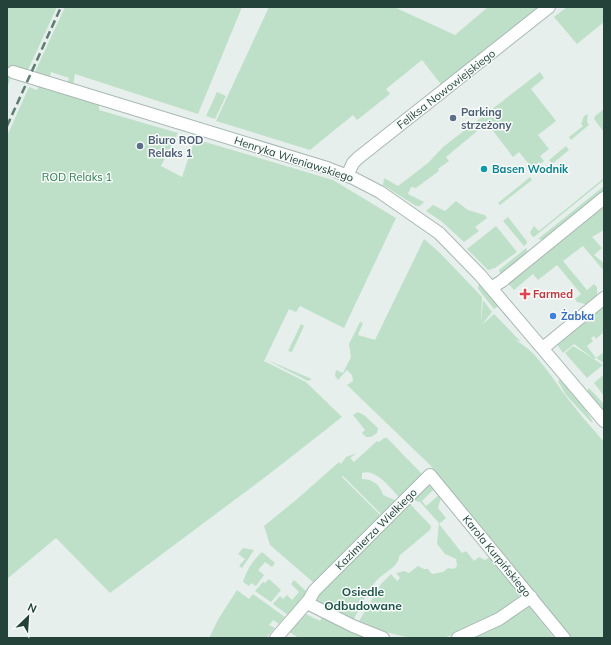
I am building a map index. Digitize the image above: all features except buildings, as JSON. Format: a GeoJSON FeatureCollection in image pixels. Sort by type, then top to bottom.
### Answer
{"type":"FeatureCollection","features":[{"type":"Feature","properties":{"kind":"street","name":"Feliksa Nowowiejskiego"},"geometry":{"type":"LineString","coordinates":[[347,176],[353,163],[358,158],[550,7]]}},
{"type":"Feature","properties":{"kind":"street","name":"Henryka Wieniawskiego"},"geometry":{"type":"LineString","coordinates":[[13,72],[347,176],[380,192],[439,233],[491,288],[604,421]]}},
{"type":"Feature","properties":{"kind":"street"},"geometry":{"type":"LineString","coordinates":[[491,288],[502,281],[604,198]]}},
{"type":"Feature","properties":{"kind":"street"},"geometry":{"type":"LineString","coordinates":[[543,348],[604,298]]}},
{"type":"Feature","properties":{"kind":"street","name":"Kazimierza Wielkiego"},"geometry":{"type":"LineString","coordinates":[[276,638],[307,603],[314,592],[430,475]]}},
{"type":"Feature","properties":{"kind":"street","name":"Karola Kurpińskiego"},"geometry":{"type":"LineString","coordinates":[[430,475],[564,638]]}},
{"type":"Feature","properties":{"kind":"street"},"geometry":{"type":"LineString","coordinates":[[458,638],[500,618],[531,597]]}},
{"type":"Feature","properties":{"kind":"street"},"geometry":{"type":"LineString","coordinates":[[307,603],[354,626],[383,638]]}},
{"type":"Feature","properties":{"kind":"green space"},"geometry":{"type":"Polygon","coordinates":[[[7,7],[57,7],[27,72],[14,69],[7,88],[7,7]]]}},
{"type":"Feature","properties":{"kind":"green space"},"geometry":{"type":"Polygon","coordinates":[[[65,7],[242,7],[198,114],[75,74],[73,85],[67,84],[69,78],[51,72],[49,79],[34,74],[65,7]]]}},
{"type":"Feature","properties":{"kind":"green space"},"geometry":{"type":"Polygon","coordinates":[[[269,7],[394,7],[455,35],[488,7],[545,7],[443,87],[422,60],[386,89],[390,94],[357,120],[353,115],[310,150],[216,121],[269,7]]]}},
{"type":"Feature","properties":{"kind":"green space"},"geometry":{"type":"Polygon","coordinates":[[[567,7],[604,7],[604,22],[577,44],[554,17],[567,7]]]}},
{"type":"Feature","properties":{"kind":"green space"},"geometry":{"type":"Polygon","coordinates":[[[540,72],[544,78],[531,89],[556,121],[538,135],[549,149],[540,156],[544,161],[540,164],[539,162],[532,168],[519,152],[513,157],[487,123],[446,157],[449,161],[438,169],[439,171],[416,188],[411,187],[408,194],[424,202],[420,206],[416,206],[383,185],[384,178],[398,186],[428,163],[443,147],[540,72]]]}},
{"type":"Feature","properties":{"kind":"green space","name":"ROD Relaks 1"},"geometry":{"type":"Polygon","coordinates":[[[39,85],[99,103],[99,110],[178,133],[161,166],[182,177],[195,139],[333,180],[396,218],[344,328],[300,306],[296,312],[289,309],[264,361],[306,382],[342,417],[268,475],[110,593],[56,538],[7,579],[7,136],[29,87],[37,90],[39,85]]]}},
{"type":"Feature","properties":{"kind":"green space"},"geometry":{"type":"Polygon","coordinates":[[[217,92],[226,96],[215,119],[206,116],[217,92]]]}},
{"type":"Feature","properties":{"kind":"green space"},"geometry":{"type":"Polygon","coordinates":[[[604,109],[604,132],[594,119],[595,116],[604,109]]]}},
{"type":"Feature","properties":{"kind":"green space"},"geometry":{"type":"Polygon","coordinates":[[[588,114],[587,122],[589,125],[571,140],[569,137],[583,126],[581,124],[584,116],[588,114]]]}},
{"type":"Feature","properties":{"kind":"green space"},"geometry":{"type":"Polygon","coordinates":[[[566,146],[569,150],[552,164],[549,160],[566,146]]]}},
{"type":"Feature","properties":{"kind":"green space"},"geometry":{"type":"Polygon","coordinates":[[[530,177],[532,180],[500,205],[498,203],[530,177]]]}},
{"type":"Feature","properties":{"kind":"green space"},"geometry":{"type":"Polygon","coordinates":[[[604,178],[604,180],[534,237],[532,236],[530,232],[534,226],[539,231],[604,178]]]}},
{"type":"Feature","properties":{"kind":"green space"},"geometry":{"type":"Polygon","coordinates":[[[604,186],[604,193],[544,240],[538,239],[604,186]]]}},
{"type":"Feature","properties":{"kind":"green space"},"geometry":{"type":"Polygon","coordinates":[[[456,201],[468,210],[485,215],[487,218],[475,227],[479,231],[464,242],[441,221],[426,211],[433,205],[445,211],[456,201]]]}},
{"type":"Feature","properties":{"kind":"green space"},"geometry":{"type":"Polygon","coordinates":[[[600,206],[604,210],[604,230],[592,237],[602,248],[594,255],[604,263],[604,271],[583,246],[563,261],[587,290],[594,284],[597,287],[597,299],[589,305],[577,302],[575,299],[581,294],[557,265],[538,280],[533,274],[514,290],[507,282],[600,206]]]}},
{"type":"Feature","properties":{"kind":"green space"},"geometry":{"type":"Polygon","coordinates":[[[508,217],[526,240],[527,243],[524,246],[503,221],[508,217]]]}},
{"type":"Feature","properties":{"kind":"green space"},"geometry":{"type":"Polygon","coordinates":[[[496,226],[517,252],[495,268],[488,270],[467,249],[496,226]]]}},
{"type":"Feature","properties":{"kind":"green space"},"geometry":{"type":"Polygon","coordinates":[[[424,239],[440,253],[482,297],[481,325],[483,300],[492,312],[482,325],[494,314],[521,342],[513,339],[536,356],[584,419],[604,442],[604,638],[570,638],[430,465],[347,385],[353,381],[352,375],[347,370],[338,380],[335,376],[336,370],[343,373],[351,357],[349,344],[360,322],[363,323],[358,335],[375,340],[424,239]]]}},
{"type":"Feature","properties":{"kind":"green space"},"geometry":{"type":"Polygon","coordinates":[[[526,248],[528,253],[501,277],[499,270],[526,248]]]}},
{"type":"Feature","properties":{"kind":"green space"},"geometry":{"type":"Polygon","coordinates":[[[479,283],[500,305],[494,309],[478,289],[479,283]]]}},
{"type":"Feature","properties":{"kind":"green space"},"geometry":{"type":"Polygon","coordinates":[[[604,304],[604,332],[596,339],[594,336],[591,338],[593,341],[587,346],[596,358],[594,359],[574,344],[563,353],[555,341],[604,304]]]}},
{"type":"Feature","properties":{"kind":"green space"},"geometry":{"type":"Polygon","coordinates":[[[301,324],[304,326],[292,352],[288,351],[301,324]]]}},
{"type":"Feature","properties":{"kind":"green space"},"geometry":{"type":"Polygon","coordinates":[[[573,346],[603,365],[587,378],[565,353],[573,346]]]}},
{"type":"Feature","properties":{"kind":"green space"},"geometry":{"type":"Polygon","coordinates":[[[604,352],[604,363],[596,358],[604,352]]]}},
{"type":"Feature","properties":{"kind":"green space"},"geometry":{"type":"Polygon","coordinates":[[[265,359],[312,379],[308,381],[265,359]]]}},
{"type":"Feature","properties":{"kind":"green space"},"geometry":{"type":"Polygon","coordinates":[[[603,375],[604,376],[604,396],[594,383],[603,375]]]}},
{"type":"Feature","properties":{"kind":"green space"},"geometry":{"type":"Polygon","coordinates":[[[561,378],[579,399],[593,422],[591,422],[566,395],[558,381],[561,378]]]}},
{"type":"Feature","properties":{"kind":"green space"},"geometry":{"type":"Polygon","coordinates":[[[589,388],[604,404],[604,411],[586,393],[589,388]]]}},
{"type":"Feature","properties":{"kind":"green space"},"geometry":{"type":"Polygon","coordinates":[[[358,412],[364,415],[378,428],[377,433],[371,437],[366,437],[362,433],[365,430],[353,415],[358,412]]]}},
{"type":"Feature","properties":{"kind":"green space"},"geometry":{"type":"Polygon","coordinates":[[[384,438],[387,438],[422,474],[400,498],[378,476],[367,472],[362,473],[362,479],[373,481],[380,488],[383,495],[397,501],[382,515],[343,476],[342,477],[381,516],[314,583],[270,545],[264,526],[339,462],[341,464],[346,457],[357,453],[350,458],[354,462],[377,441],[379,442],[384,438]]]}},
{"type":"Feature","properties":{"kind":"green space"},"geometry":{"type":"Polygon","coordinates":[[[427,486],[434,489],[422,501],[426,506],[439,495],[441,497],[438,508],[446,518],[439,524],[462,553],[466,551],[474,561],[479,557],[485,560],[490,557],[519,592],[519,598],[512,606],[498,614],[458,633],[439,638],[427,639],[403,636],[358,623],[381,584],[391,574],[397,581],[400,578],[396,573],[404,571],[409,573],[418,566],[428,569],[432,574],[443,572],[448,568],[454,569],[457,566],[456,559],[445,554],[437,544],[439,523],[420,502],[412,500],[427,486]]]}},
{"type":"Feature","properties":{"kind":"green space"},"geometry":{"type":"Polygon","coordinates":[[[409,503],[431,526],[430,530],[399,556],[395,566],[375,582],[353,620],[317,601],[318,596],[409,503]]]}},
{"type":"Feature","properties":{"kind":"green space"},"geometry":{"type":"Polygon","coordinates":[[[243,548],[254,550],[242,568],[239,566],[245,559],[238,554],[243,548]]]}},
{"type":"Feature","properties":{"kind":"green space"},"geometry":{"type":"Polygon","coordinates":[[[262,552],[275,563],[272,567],[265,562],[258,570],[264,575],[256,586],[251,583],[249,586],[243,582],[253,562],[262,552]]]}},
{"type":"Feature","properties":{"kind":"green space"},"geometry":{"type":"Polygon","coordinates":[[[269,579],[281,590],[271,602],[255,591],[263,582],[265,583],[269,579]]]}},
{"type":"Feature","properties":{"kind":"green space"},"geometry":{"type":"Polygon","coordinates":[[[294,580],[307,592],[288,615],[273,604],[280,596],[283,599],[287,595],[292,600],[299,592],[291,584],[294,580]]]}},
{"type":"Feature","properties":{"kind":"green space"},"geometry":{"type":"Polygon","coordinates":[[[237,590],[249,599],[253,594],[285,617],[279,624],[273,620],[269,625],[275,628],[266,638],[209,638],[219,618],[237,590]]]}},
{"type":"Feature","properties":{"kind":"green space"},"geometry":{"type":"Polygon","coordinates":[[[528,605],[554,638],[478,638],[477,634],[528,605]]]}},
{"type":"Feature","properties":{"kind":"green space"},"geometry":{"type":"Polygon","coordinates":[[[306,614],[320,621],[323,616],[370,638],[299,638],[289,632],[306,614]]]}},
{"type":"Feature","properties":{"kind":"railway"},"geometry":{"type":"LineString","coordinates":[[7,126],[61,7]]}},
{"type":"Feature","properties":{"kind":"place","name":"Parking strzeżony"},"geometry":{"type":"Point","coordinates":[453,118]}},
{"type":"Feature","properties":{"kind":"place","name":"Biuro ROD Relaks 1"},"geometry":{"type":"Point","coordinates":[140,146]}},
{"type":"Feature","properties":{"kind":"place","name":"Basen Wodnik"},"geometry":{"type":"Point","coordinates":[484,169]}},
{"type":"Feature","properties":{"kind":"place","name":"Farmed"},"geometry":{"type":"Point","coordinates":[525,294]}},
{"type":"Feature","properties":{"kind":"place","name":"Żabka"},"geometry":{"type":"Point","coordinates":[553,316]}},
{"type":"Feature","properties":{"kind":"district","name":"Osiedle Odbudowane"},"geometry":{"type":"Point","coordinates":[363,598]}}]}
